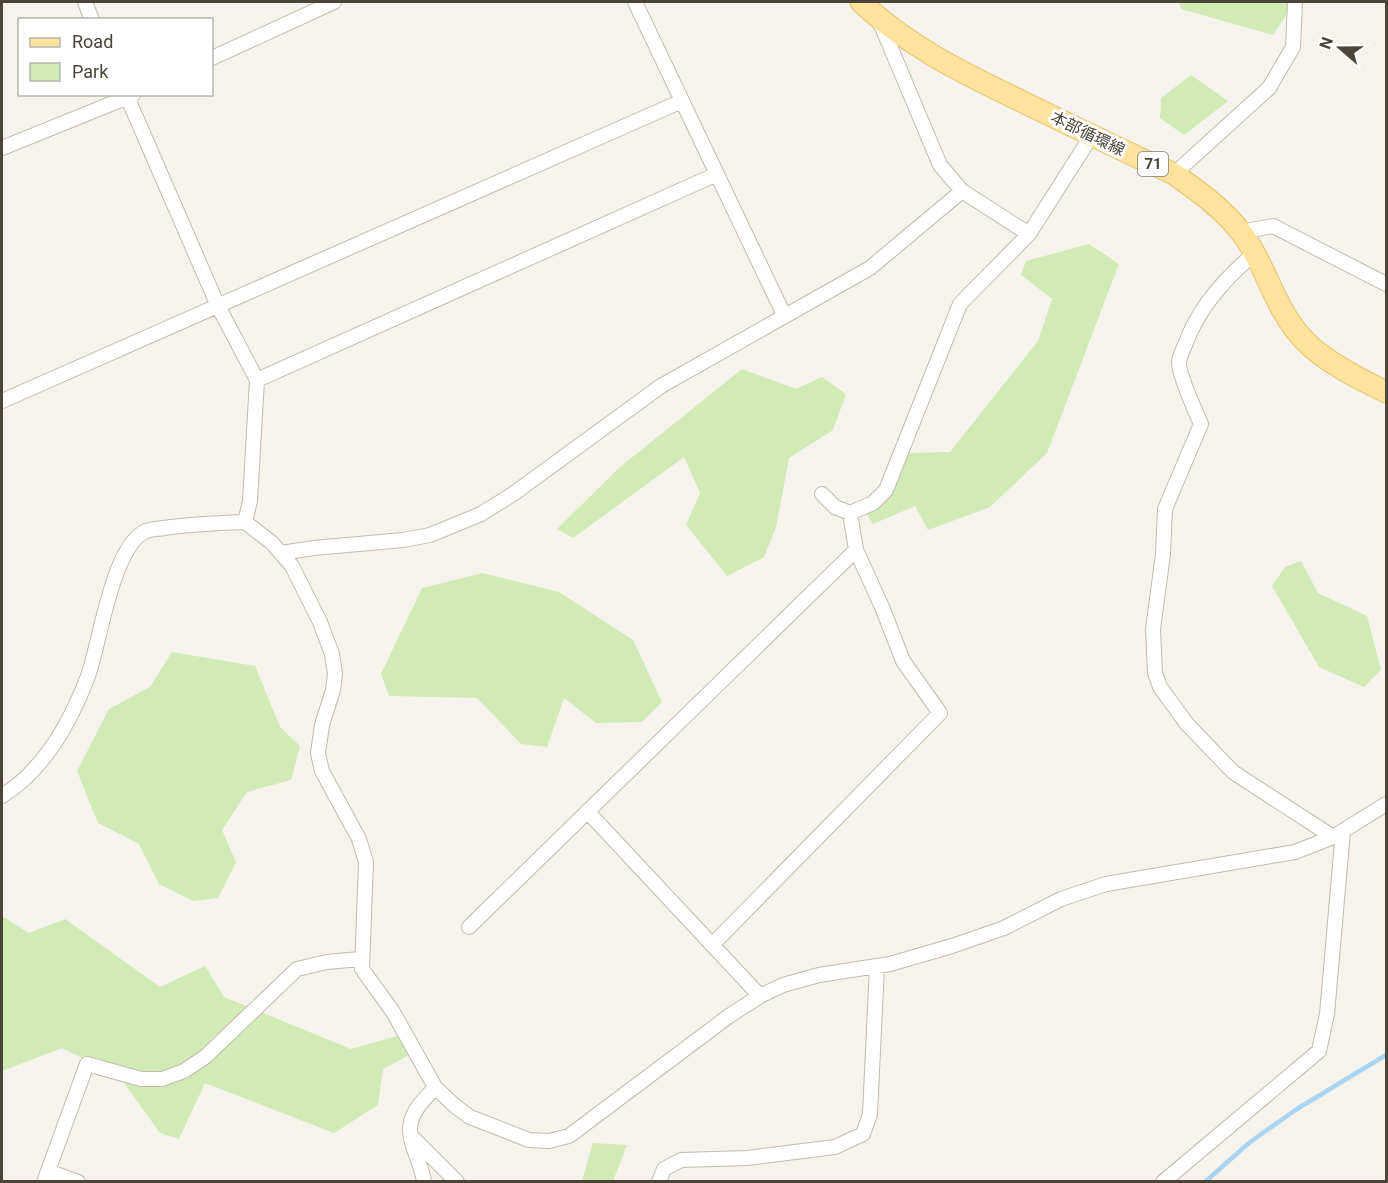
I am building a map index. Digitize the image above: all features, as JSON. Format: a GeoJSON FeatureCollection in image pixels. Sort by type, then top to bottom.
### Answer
{"type":"FeatureCollection","features":[{"type":"Feature","properties":{"kind":"main road","name":"本部循環線"},"geometry":{"type":"LineString","coordinates":[[861,2],[878,18],[919,48],[991,86],[1174,174],[1221,210],[1241,232],[1285,315],[1305,342],[1351,375],[1386,392]]}},
{"type":"Feature","properties":{"kind":"street"},"geometry":{"type":"LineString","coordinates":[[84,2],[91,18]]}},
{"type":"Feature","properties":{"kind":"street"},"geometry":{"type":"LineString","coordinates":[[213,58],[334,2]]}},
{"type":"Feature","properties":{"kind":"street"},"geometry":{"type":"LineString","coordinates":[[635,2],[784,315]]}},
{"type":"Feature","properties":{"kind":"street"},"geometry":{"type":"LineString","coordinates":[[1174,174],[1269,88],[1293,47],[1295,2]]}},
{"type":"Feature","properties":{"kind":"street"},"geometry":{"type":"LineString","coordinates":[[878,18],[940,165],[962,191],[1029,234]]}},
{"type":"Feature","properties":{"kind":"street"},"geometry":{"type":"LineString","coordinates":[[2,148],[127,96]]}},
{"type":"Feature","properties":{"kind":"street"},"geometry":{"type":"LineString","coordinates":[[129,96],[218,306],[257,380],[250,501],[245,522]]}},
{"type":"Feature","properties":{"kind":"street"},"geometry":{"type":"LineString","coordinates":[[2,400],[682,101]]}},
{"type":"Feature","properties":{"kind":"street"},"geometry":{"type":"LineString","coordinates":[[822,494],[835,507],[850,513],[873,503],[885,490],[960,304],[1029,234],[1092,135]]}},
{"type":"Feature","properties":{"kind":"street"},"geometry":{"type":"LineString","coordinates":[[257,380],[717,174]]}},
{"type":"Feature","properties":{"kind":"street"},"geometry":{"type":"LineString","coordinates":[[281,553],[430,535],[481,514],[513,494],[662,386],[870,268],[962,191]]}},
{"type":"Feature","properties":{"kind":"street"},"geometry":{"type":"LineString","coordinates":[[1241,232],[1273,226],[1386,284]]}},
{"type":"Feature","properties":{"kind":"street"},"geometry":{"type":"LineString","coordinates":[[1254,254],[1202,308],[1190,331],[1179,362],[1201,424],[1165,510],[1164,555],[1153,629],[1155,673],[1160,687],[1187,724],[1226,766],[1338,834]]}},
{"type":"Feature","properties":{"kind":"street"},"geometry":{"type":"LineString","coordinates":[[712,945],[940,713],[903,661],[856,550],[850,513]]}},
{"type":"Feature","properties":{"kind":"street"},"geometry":{"type":"LineString","coordinates":[[2,796],[38,765],[74,708],[88,674],[116,574],[127,548],[134,540],[146,531],[185,525],[245,522],[272,543],[292,566],[320,622],[332,654],[333,690],[322,725],[318,753],[321,771],[359,838],[366,862],[360,959],[362,969],[393,1012],[435,1087],[454,1106],[470,1117],[529,1140],[549,1141],[569,1136],[665,1063],[760,996],[783,985],[819,975],[877,966],[952,946],[1004,928],[1061,899],[1106,884],[1294,852],[1338,834],[1386,804]]}},
{"type":"Feature","properties":{"kind":"street"},"geometry":{"type":"LineString","coordinates":[[469,927],[856,550]]}},
{"type":"Feature","properties":{"kind":"street"},"geometry":{"type":"LineString","coordinates":[[587,812],[760,996]]}},
{"type":"Feature","properties":{"kind":"street"},"geometry":{"type":"LineString","coordinates":[[1163,1182],[1319,1052],[1327,1014],[1338,834]]}},
{"type":"Feature","properties":{"kind":"street"},"geometry":{"type":"LineString","coordinates":[[78,1182],[46,1176],[87,1064],[141,1079],[162,1079],[184,1071],[205,1057],[297,969],[327,962],[360,959]]}},
{"type":"Feature","properties":{"kind":"street"},"geometry":{"type":"LineString","coordinates":[[659,1182],[664,1169],[681,1160],[747,1158],[835,1147],[862,1134],[870,1114],[877,966]]}},
{"type":"Feature","properties":{"kind":"street"},"geometry":{"type":"LineString","coordinates":[[424,1182],[423,1170],[411,1136],[411,1122],[417,1109],[435,1087]]}},
{"type":"Feature","properties":{"kind":"street"},"geometry":{"type":"LineString","coordinates":[[411,1136],[457,1182]]}},
{"type":"Feature","properties":{"kind":"green space"},"geometry":{"type":"Polygon","coordinates":[[[1179,2],[1295,2],[1273,35],[1181,9],[1179,2]]]}},
{"type":"Feature","properties":{"kind":"green space"},"geometry":{"type":"Polygon","coordinates":[[[1191,75],[1228,101],[1184,135],[1160,118],[1161,98],[1191,75]]]}},
{"type":"Feature","properties":{"kind":"green space"},"geometry":{"type":"Polygon","coordinates":[[[1089,244],[1119,264],[1047,453],[990,507],[928,530],[915,506],[873,524],[866,513],[906,453],[950,452],[1038,341],[1052,299],[1021,275],[1026,261],[1089,244]]]}},
{"type":"Feature","properties":{"kind":"green space"},"geometry":{"type":"Polygon","coordinates":[[[742,369],[796,389],[822,377],[846,394],[833,430],[789,458],[776,527],[764,557],[727,576],[686,525],[700,493],[684,457],[573,538],[557,529],[620,467],[742,369]]]}},
{"type":"Feature","properties":{"kind":"green space"},"geometry":{"type":"Polygon","coordinates":[[[1301,561],[1318,593],[1367,616],[1381,670],[1364,687],[1319,667],[1272,586],[1285,567],[1301,561]]]}},
{"type":"Feature","properties":{"kind":"green space"},"geometry":{"type":"Polygon","coordinates":[[[482,573],[559,592],[633,640],[662,702],[642,722],[596,723],[564,698],[547,747],[521,744],[477,698],[389,696],[381,674],[422,588],[482,573]]]}},
{"type":"Feature","properties":{"kind":"green space"},"geometry":{"type":"Polygon","coordinates":[[[172,652],[255,666],[280,727],[300,746],[291,780],[247,792],[222,830],[236,862],[218,898],[193,901],[159,884],[139,844],[98,823],[77,771],[109,709],[150,687],[172,652]]]}},
{"type":"Feature","properties":{"kind":"green space"},"geometry":{"type":"Polygon","coordinates":[[[2,916],[29,933],[65,919],[160,987],[205,966],[224,997],[351,1049],[404,1034],[413,1053],[383,1069],[378,1105],[334,1133],[205,1083],[179,1139],[160,1133],[119,1076],[62,1048],[2,1071],[2,916]]]}},
{"type":"Feature","properties":{"kind":"green space"},"geometry":{"type":"Polygon","coordinates":[[[593,1143],[627,1145],[613,1181],[582,1181],[593,1143]]]}},
{"type":"Feature","properties":{"kind":"waterway"},"geometry":{"type":"LineString","coordinates":[[1205,1182],[1250,1142],[1297,1109],[1386,1055]]}}]}
